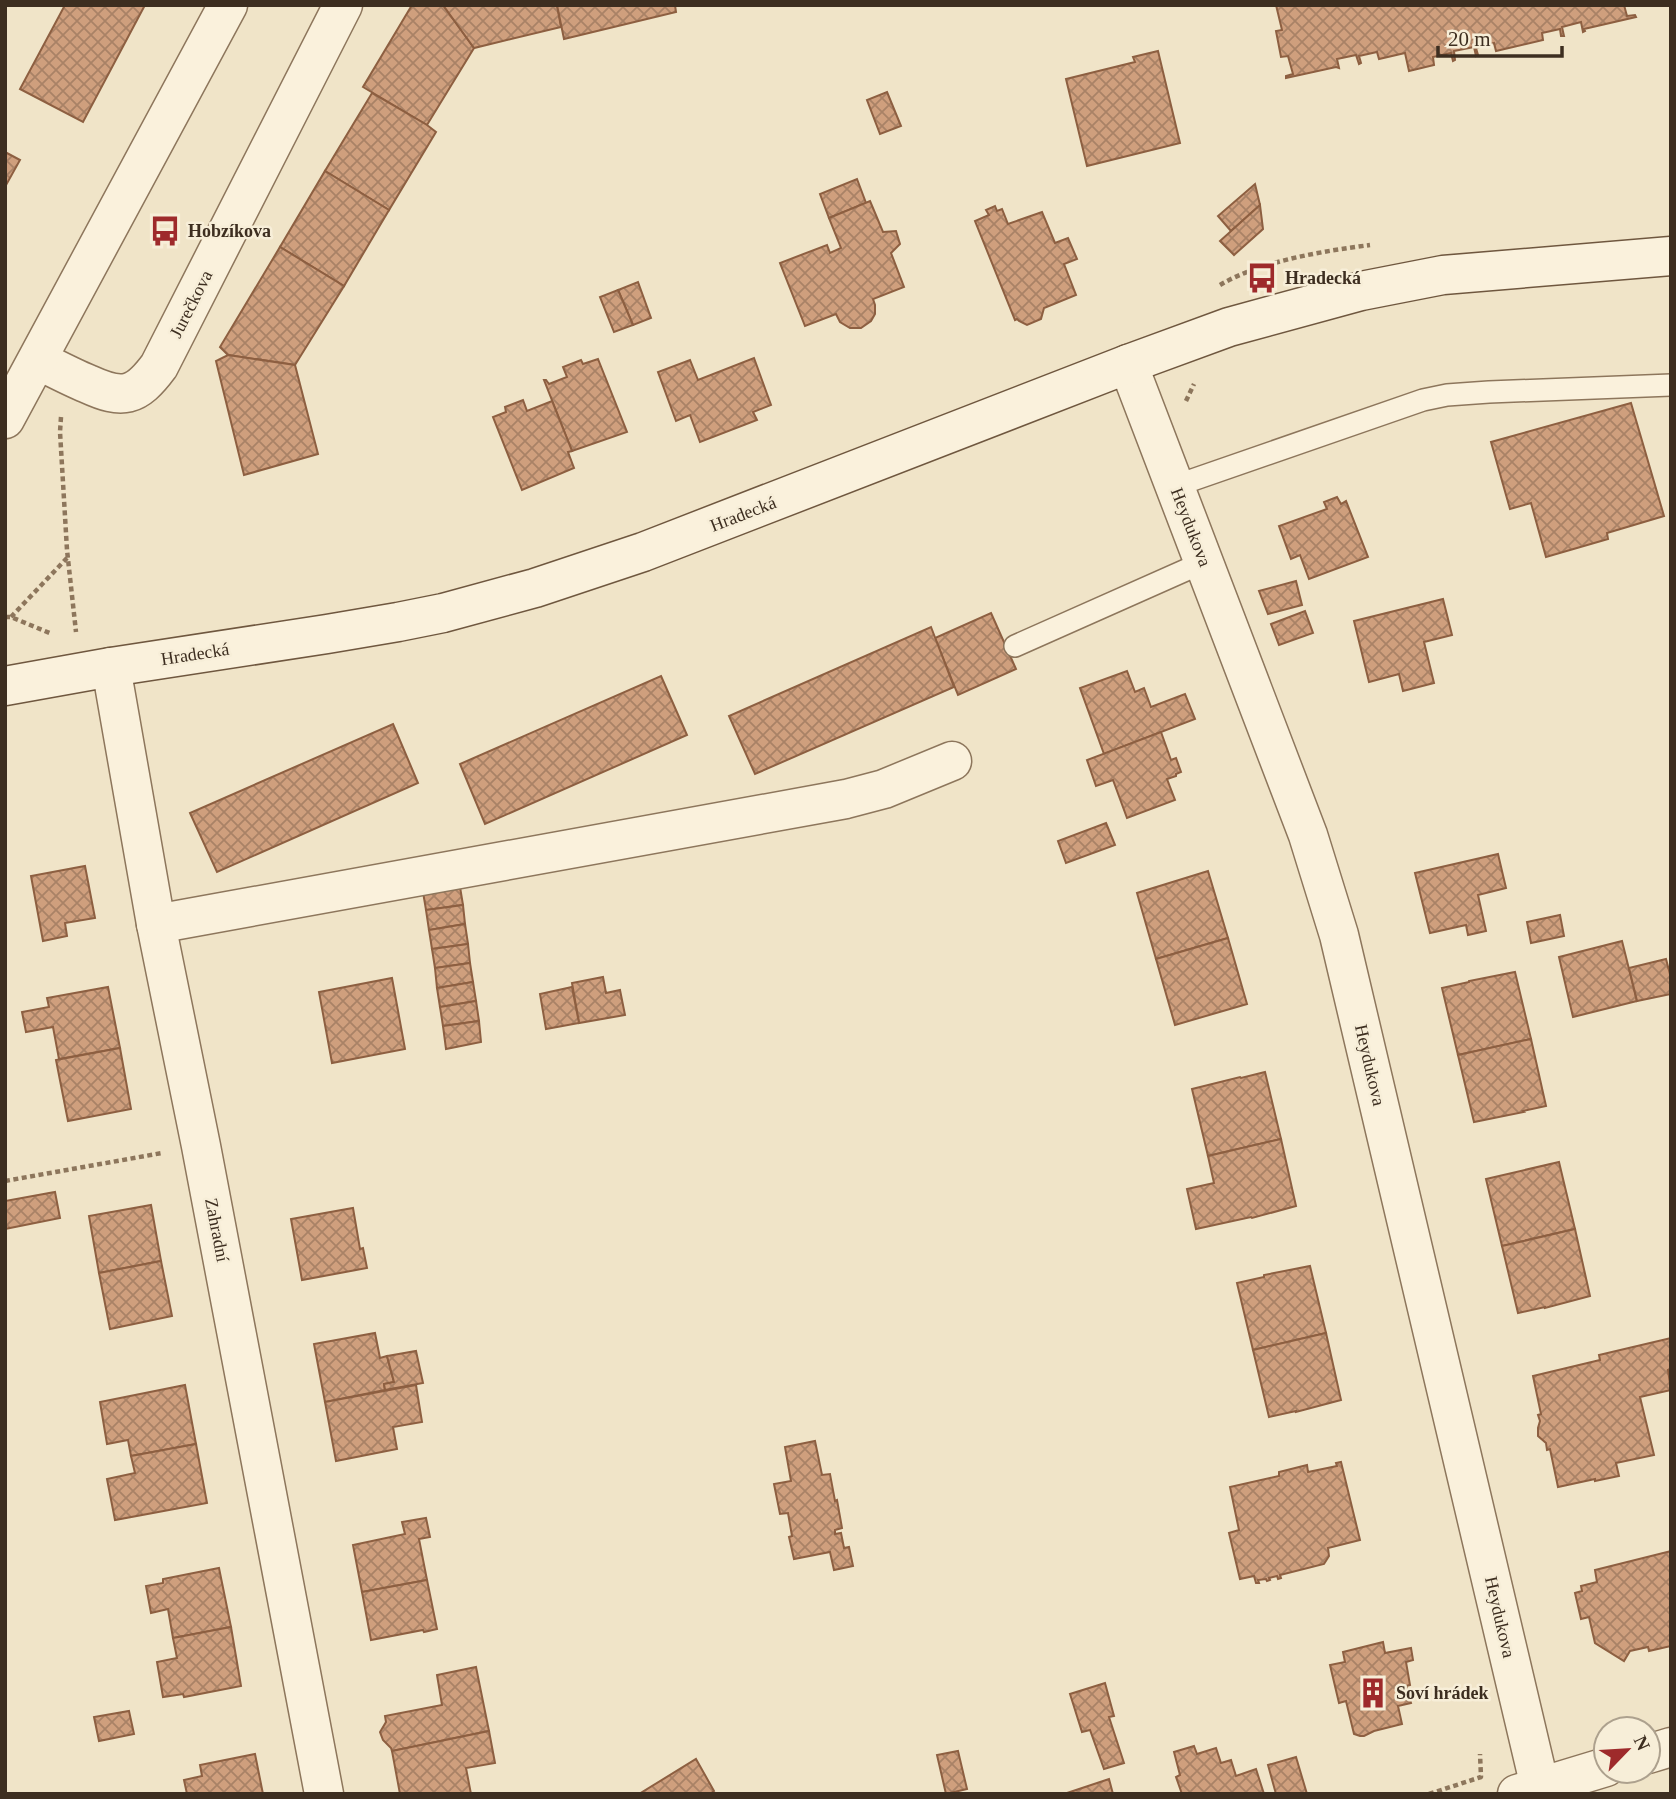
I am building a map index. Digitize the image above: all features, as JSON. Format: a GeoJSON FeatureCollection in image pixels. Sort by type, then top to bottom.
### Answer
{"type":"FeatureCollection","features":[{"type":"Feature","properties":{"kind":"street"},"geometry":{"type":"LineString","coordinates":[[5,419],[228,5]]}},
{"type":"Feature","properties":{"kind":"street","name":"Jurečkova"},"geometry":{"type":"LineString","coordinates":[[38,360],[116,395],[139,388],[150,379],[343,5]]}},
{"type":"Feature","properties":{"kind":"street","name":"Hradecká"},"geometry":{"type":"LineString","coordinates":[[5,686],[398,622],[535,588],[643,552],[1229,327],[1361,290],[1443,275],[1671,256]]}},
{"type":"Feature","properties":{"kind":"street","name":"Heydukova"},"geometry":{"type":"LineString","coordinates":[[1128,364],[1308,835],[1339,935],[1529,1790]]}},
{"type":"Feature","properties":{"kind":"street","name":"Zahradní"},"geometry":{"type":"LineString","coordinates":[[111,667],[156,924],[324,1794]]}},
{"type":"Feature","properties":{"kind":"street"},"geometry":{"type":"LineString","coordinates":[[156,924],[821,804],[884,789],[952,761]]}},
{"type":"Feature","properties":{"kind":"street"},"geometry":{"type":"LineString","coordinates":[[1529,1790],[1592,1771]]}},
{"type":"Feature","properties":{"kind":"lane"},"geometry":{"type":"LineString","coordinates":[[1175,486],[1423,400],[1447,395],[1671,385]]}},
{"type":"Feature","properties":{"kind":"lane"},"geometry":{"type":"LineString","coordinates":[[1015,646],[1204,562]]}},
{"type":"Feature","properties":{"kind":"path"},"geometry":{"type":"LineString","coordinates":[[1212,290],[1233,277]]}},
{"type":"Feature","properties":{"kind":"path"},"geometry":{"type":"LineString","coordinates":[[77,640],[68,557],[60,432],[61,417],[79,380]]}},
{"type":"Feature","properties":{"kind":"path"},"geometry":{"type":"LineString","coordinates":[[1186,412],[1186,399],[1198,380]]}},
{"type":"Feature","properties":{"kind":"path"},"geometry":{"type":"LineString","coordinates":[[58,637],[8,617],[68,557]]}},
{"type":"Feature","properties":{"kind":"path"},"geometry":{"type":"LineString","coordinates":[[5,1181],[201,1146]]}},
{"type":"Feature","properties":{"kind":"path"},"geometry":{"type":"LineString","coordinates":[[1429,1794],[1481,1777],[1480,1754]]}},
{"type":"Feature","properties":{"kind":"building"},"geometry":{"type":"Polygon","coordinates":[[[65,5],[145,5],[83,122],[20,89],[65,5]]]}},
{"type":"Feature","properties":{"kind":"building"},"geometry":{"type":"Polygon","coordinates":[[[412,5],[443,5],[474,48],[427,125],[363,87],[412,5]]]}},
{"type":"Feature","properties":{"kind":"building"},"geometry":{"type":"Polygon","coordinates":[[[443,5],[557,5],[561,27],[474,48],[443,5]]]}},
{"type":"Feature","properties":{"kind":"building"},"geometry":{"type":"Polygon","coordinates":[[[557,5],[675,5],[676,12],[564,39],[557,5]]]}},
{"type":"Feature","properties":{"kind":"building"},"geometry":{"type":"Polygon","coordinates":[[[1276,5],[1624,5],[1627,16],[1636,17],[1584,29],[1583,32],[1581,22],[1562,27],[1564,36],[1561,36],[1560,29],[1542,33],[1543,40],[1496,51],[1494,43],[1476,48],[1476,56],[1474,47],[1454,51],[1453,61],[1451,53],[1433,57],[1434,65],[1409,71],[1405,53],[1379,59],[1377,52],[1359,56],[1359,64],[1356,55],[1337,59],[1339,68],[1286,78],[1293,74],[1288,56],[1281,57],[1276,31],[1282,30],[1276,5]]]}},
{"type":"Feature","properties":{"kind":"building"},"geometry":{"type":"Polygon","coordinates":[[[1158,51],[1180,143],[1087,166],[1066,79],[1135,62],[1133,57],[1158,51]]]}},
{"type":"Feature","properties":{"kind":"building"},"geometry":{"type":"Polygon","coordinates":[[[887,92],[901,126],[880,134],[867,100],[887,92]]]}},
{"type":"Feature","properties":{"kind":"building"},"geometry":{"type":"Polygon","coordinates":[[[372,93],[436,132],[389,210],[325,171],[372,93]]]}},
{"type":"Feature","properties":{"kind":"building"},"geometry":{"type":"Polygon","coordinates":[[[5,152],[20,160],[5,187],[5,152]]]}},
{"type":"Feature","properties":{"kind":"building"},"geometry":{"type":"Polygon","coordinates":[[[325,171],[389,210],[344,286],[280,247],[325,171]]]}},
{"type":"Feature","properties":{"kind":"building"},"geometry":{"type":"Polygon","coordinates":[[[857,179],[866,203],[829,218],[820,194],[857,179]]]}},
{"type":"Feature","properties":{"kind":"building"},"geometry":{"type":"Polygon","coordinates":[[[1255,184],[1260,205],[1231,231],[1218,216],[1255,184]]]}},
{"type":"Feature","properties":{"kind":"building"},"geometry":{"type":"Polygon","coordinates":[[[870,201],[883,232],[896,231],[900,244],[891,253],[904,287],[873,299],[875,314],[871,321],[861,328],[850,328],[840,322],[836,314],[805,326],[780,263],[827,245],[830,253],[841,248],[829,218],[870,201]]]}},
{"type":"Feature","properties":{"kind":"building"},"geometry":{"type":"Polygon","coordinates":[[[1260,205],[1263,229],[1234,255],[1220,241],[1260,205]]]}},
{"type":"Feature","properties":{"kind":"building"},"geometry":{"type":"Polygon","coordinates":[[[995,206],[997,211],[1002,209],[1008,224],[1042,212],[1055,243],[1068,238],[1077,259],[1064,264],[1076,295],[1044,308],[1041,319],[1027,325],[1015,320],[975,221],[989,215],[986,210],[995,206]]]}},
{"type":"Feature","properties":{"kind":"building"},"geometry":{"type":"Polygon","coordinates":[[[280,247],[344,286],[295,365],[228,355],[220,347],[280,247]]]}},
{"type":"Feature","properties":{"kind":"building"},"geometry":{"type":"Polygon","coordinates":[[[638,282],[651,318],[633,325],[618,290],[638,282]]]}},
{"type":"Feature","properties":{"kind":"building"},"geometry":{"type":"Polygon","coordinates":[[[618,290],[633,325],[614,332],[600,297],[618,290]]]}},
{"type":"Feature","properties":{"kind":"building"},"geometry":{"type":"Polygon","coordinates":[[[228,355],[295,365],[318,454],[244,475],[216,361],[228,355]]]}},
{"type":"Feature","properties":{"kind":"building"},"geometry":{"type":"Polygon","coordinates":[[[754,358],[771,405],[753,412],[757,420],[700,442],[690,415],[676,421],[658,372],[690,360],[698,380],[754,358]]]}},
{"type":"Feature","properties":{"kind":"building"},"geometry":{"type":"Polygon","coordinates":[[[598,359],[627,432],[572,451],[544,380],[549,384],[567,377],[563,367],[581,360],[583,364],[598,359]]]}},
{"type":"Feature","properties":{"kind":"building"},"geometry":{"type":"Polygon","coordinates":[[[523,400],[527,411],[552,401],[572,451],[568,452],[574,468],[522,490],[493,417],[506,412],[505,407],[523,400]]]}},
{"type":"Feature","properties":{"kind":"building"},"geometry":{"type":"Polygon","coordinates":[[[1631,403],[1664,516],[1607,533],[1608,539],[1546,557],[1531,503],[1510,509],[1491,442],[1631,403]]]}},
{"type":"Feature","properties":{"kind":"building"},"geometry":{"type":"Polygon","coordinates":[[[1337,497],[1341,504],[1346,501],[1368,557],[1309,579],[1300,555],[1291,559],[1279,526],[1327,509],[1324,502],[1337,497]]]}},
{"type":"Feature","properties":{"kind":"building"},"geometry":{"type":"Polygon","coordinates":[[[1296,581],[1302,605],[1268,614],[1259,591],[1296,581]]]}},
{"type":"Feature","properties":{"kind":"building"},"geometry":{"type":"Polygon","coordinates":[[[1443,599],[1452,635],[1424,642],[1434,683],[1403,691],[1399,674],[1369,682],[1354,621],[1443,599]]]}},
{"type":"Feature","properties":{"kind":"building"},"geometry":{"type":"Polygon","coordinates":[[[1305,611],[1313,633],[1279,645],[1271,624],[1305,611]]]}},
{"type":"Feature","properties":{"kind":"building"},"geometry":{"type":"Polygon","coordinates":[[[991,613],[1016,669],[958,695],[935,638],[991,613]]]}},
{"type":"Feature","properties":{"kind":"building"},"geometry":{"type":"Polygon","coordinates":[[[931,627],[954,687],[755,774],[729,716],[931,627]]]}},
{"type":"Feature","properties":{"kind":"building"},"geometry":{"type":"Polygon","coordinates":[[[1127,671],[1135,692],[1144,688],[1151,707],[1185,694],[1195,719],[1104,754],[1080,688],[1127,671]]]}},
{"type":"Feature","properties":{"kind":"building"},"geometry":{"type":"Polygon","coordinates":[[[661,676],[687,735],[485,824],[460,764],[661,676]]]}},
{"type":"Feature","properties":{"kind":"building"},"geometry":{"type":"Polygon","coordinates":[[[393,724],[418,783],[217,872],[190,813],[393,724]]]}},
{"type":"Feature","properties":{"kind":"building"},"geometry":{"type":"Polygon","coordinates":[[[1161,732],[1171,760],[1176,758],[1181,772],[1167,779],[1175,800],[1127,818],[1113,780],[1096,786],[1087,760],[1161,732]]]}},
{"type":"Feature","properties":{"kind":"building"},"geometry":{"type":"Polygon","coordinates":[[[1106,823],[1115,845],[1066,863],[1058,841],[1106,823]]]}},
{"type":"Feature","properties":{"kind":"building"},"geometry":{"type":"Polygon","coordinates":[[[1498,854],[1506,888],[1478,895],[1486,931],[1468,935],[1466,925],[1430,933],[1415,873],[1498,854]]]}},
{"type":"Feature","properties":{"kind":"building"},"geometry":{"type":"Polygon","coordinates":[[[85,866],[95,918],[65,923],[67,936],[43,941],[31,876],[85,866]]]}},
{"type":"Feature","properties":{"kind":"building"},"geometry":{"type":"Polygon","coordinates":[[[1208,871],[1228,938],[1156,959],[1137,893],[1208,871]]]}},
{"type":"Feature","properties":{"kind":"building"},"geometry":{"type":"Polygon","coordinates":[[[459,881],[463,905],[426,910],[422,886],[459,881]]]}},
{"type":"Feature","properties":{"kind":"building"},"geometry":{"type":"Polygon","coordinates":[[[463,905],[465,924],[429,930],[426,910],[463,905]]]}},
{"type":"Feature","properties":{"kind":"building"},"geometry":{"type":"Polygon","coordinates":[[[1560,915],[1564,936],[1531,943],[1527,922],[1560,915]]]}},
{"type":"Feature","properties":{"kind":"building"},"geometry":{"type":"Polygon","coordinates":[[[465,924],[468,944],[432,949],[429,930],[465,924]]]}},
{"type":"Feature","properties":{"kind":"building"},"geometry":{"type":"Polygon","coordinates":[[[1228,938],[1247,1004],[1175,1025],[1156,959],[1228,938]]]}},
{"type":"Feature","properties":{"kind":"building"},"geometry":{"type":"Polygon","coordinates":[[[1622,941],[1637,1001],[1573,1017],[1559,957],[1622,941]]]}},
{"type":"Feature","properties":{"kind":"building"},"geometry":{"type":"Polygon","coordinates":[[[468,944],[470,963],[435,968],[432,949],[468,944]]]}},
{"type":"Feature","properties":{"kind":"building"},"geometry":{"type":"Polygon","coordinates":[[[1666,959],[1671,978],[1671,994],[1637,1001],[1629,968],[1666,959]]]}},
{"type":"Feature","properties":{"kind":"building"},"geometry":{"type":"Polygon","coordinates":[[[470,963],[473,982],[437,988],[435,968],[470,963]]]}},
{"type":"Feature","properties":{"kind":"building"},"geometry":{"type":"Polygon","coordinates":[[[1515,972],[1531,1039],[1458,1055],[1442,988],[1515,972]]]}},
{"type":"Feature","properties":{"kind":"building"},"geometry":{"type":"Polygon","coordinates":[[[603,977],[606,993],[620,990],[625,1015],[579,1023],[572,983],[603,977]]]}},
{"type":"Feature","properties":{"kind":"building"},"geometry":{"type":"Polygon","coordinates":[[[392,978],[405,1049],[332,1063],[319,992],[392,978]]]}},
{"type":"Feature","properties":{"kind":"building"},"geometry":{"type":"Polygon","coordinates":[[[473,982],[476,1001],[440,1007],[437,988],[473,982]]]}},
{"type":"Feature","properties":{"kind":"building"},"geometry":{"type":"Polygon","coordinates":[[[108,987],[120,1048],[59,1059],[53,1027],[26,1032],[22,1012],[49,1007],[47,998],[108,987]]]}},
{"type":"Feature","properties":{"kind":"building"},"geometry":{"type":"Polygon","coordinates":[[[572,987],[579,1023],[546,1029],[540,994],[572,987]]]}},
{"type":"Feature","properties":{"kind":"building"},"geometry":{"type":"Polygon","coordinates":[[[476,1001],[479,1021],[443,1026],[440,1007],[476,1001]]]}},
{"type":"Feature","properties":{"kind":"building"},"geometry":{"type":"Polygon","coordinates":[[[479,1021],[481,1042],[446,1049],[443,1026],[479,1021]]]}},
{"type":"Feature","properties":{"kind":"building"},"geometry":{"type":"Polygon","coordinates":[[[1531,1039],[1546,1106],[1474,1122],[1458,1055],[1531,1039]]]}},
{"type":"Feature","properties":{"kind":"building"},"geometry":{"type":"Polygon","coordinates":[[[120,1048],[131,1109],[68,1121],[56,1060],[120,1048]]]}},
{"type":"Feature","properties":{"kind":"building"},"geometry":{"type":"Polygon","coordinates":[[[1265,1072],[1281,1139],[1208,1156],[1192,1089],[1265,1072]]]}},
{"type":"Feature","properties":{"kind":"building"},"geometry":{"type":"Polygon","coordinates":[[[1281,1139],[1296,1206],[1196,1229],[1187,1189],[1214,1183],[1208,1156],[1281,1139]]]}},
{"type":"Feature","properties":{"kind":"building"},"geometry":{"type":"Polygon","coordinates":[[[1559,1162],[1575,1229],[1502,1246],[1486,1179],[1559,1162]]]}},
{"type":"Feature","properties":{"kind":"building"},"geometry":{"type":"Polygon","coordinates":[[[55,1192],[60,1218],[5,1229],[5,1201],[55,1192]]]}},
{"type":"Feature","properties":{"kind":"building"},"geometry":{"type":"Polygon","coordinates":[[[151,1205],[161,1261],[99,1273],[89,1216],[151,1205]]]}},
{"type":"Feature","properties":{"kind":"building"},"geometry":{"type":"Polygon","coordinates":[[[353,1208],[360,1249],[363,1248],[367,1268],[302,1280],[291,1219],[353,1208]]]}},
{"type":"Feature","properties":{"kind":"building"},"geometry":{"type":"Polygon","coordinates":[[[1575,1229],[1590,1296],[1518,1313],[1502,1246],[1575,1229]]]}},
{"type":"Feature","properties":{"kind":"building"},"geometry":{"type":"Polygon","coordinates":[[[161,1261],[172,1316],[110,1329],[99,1273],[161,1261]]]}},
{"type":"Feature","properties":{"kind":"building"},"geometry":{"type":"Polygon","coordinates":[[[1310,1266],[1326,1333],[1253,1350],[1237,1283],[1310,1266]]]}},
{"type":"Feature","properties":{"kind":"building"},"geometry":{"type":"Polygon","coordinates":[[[375,1333],[380,1358],[387,1356],[394,1382],[384,1384],[385,1390],[325,1402],[314,1344],[375,1333]]]}},
{"type":"Feature","properties":{"kind":"building"},"geometry":{"type":"Polygon","coordinates":[[[1326,1333],[1341,1400],[1269,1417],[1253,1350],[1326,1333]]]}},
{"type":"Feature","properties":{"kind":"building"},"geometry":{"type":"Polygon","coordinates":[[[1671,1338],[1671,1369],[1668,1370],[1671,1390],[1640,1397],[1654,1455],[1616,1463],[1619,1476],[1558,1487],[1550,1449],[1547,1450],[1546,1443],[1538,1436],[1538,1415],[1541,1414],[1533,1376],[1600,1360],[1599,1355],[1671,1338]]]}},
{"type":"Feature","properties":{"kind":"building"},"geometry":{"type":"Polygon","coordinates":[[[416,1351],[423,1383],[385,1390],[384,1384],[394,1382],[387,1356],[416,1351]]]}},
{"type":"Feature","properties":{"kind":"building"},"geometry":{"type":"Polygon","coordinates":[[[185,1385],[196,1444],[131,1456],[128,1440],[107,1444],[100,1402],[185,1385]]]}},
{"type":"Feature","properties":{"kind":"building"},"geometry":{"type":"Polygon","coordinates":[[[416,1385],[422,1422],[393,1427],[397,1449],[336,1461],[325,1402],[416,1385]]]}},
{"type":"Feature","properties":{"kind":"building"},"geometry":{"type":"Polygon","coordinates":[[[815,1441],[822,1475],[830,1474],[835,1501],[837,1500],[842,1528],[835,1530],[835,1534],[841,1533],[844,1548],[849,1547],[853,1566],[834,1570],[830,1552],[794,1559],[789,1537],[792,1536],[788,1513],[780,1514],[774,1484],[791,1481],[785,1447],[815,1441]]]}},
{"type":"Feature","properties":{"kind":"building"},"geometry":{"type":"Polygon","coordinates":[[[196,1444],[207,1503],[115,1520],[107,1479],[135,1473],[131,1456],[196,1444]]]}},
{"type":"Feature","properties":{"kind":"building"},"geometry":{"type":"Polygon","coordinates":[[[1341,1462],[1360,1540],[1328,1548],[1329,1556],[1324,1564],[1280,1575],[1281,1578],[1278,1579],[1277,1576],[1267,1581],[1258,1580],[1259,1583],[1256,1583],[1254,1576],[1240,1579],[1229,1533],[1239,1530],[1230,1487],[1279,1476],[1279,1472],[1307,1465],[1308,1472],[1337,1466],[1336,1463],[1341,1462]]]}},
{"type":"Feature","properties":{"kind":"building"},"geometry":{"type":"Polygon","coordinates":[[[426,1518],[430,1537],[419,1539],[427,1580],[362,1592],[353,1545],[405,1534],[402,1522],[426,1518]]]}},
{"type":"Feature","properties":{"kind":"building"},"geometry":{"type":"Polygon","coordinates":[[[1671,1551],[1671,1646],[1649,1651],[1648,1647],[1630,1651],[1624,1661],[1595,1643],[1589,1617],[1581,1619],[1575,1593],[1582,1591],[1581,1586],[1597,1582],[1595,1570],[1671,1551]]]}},
{"type":"Feature","properties":{"kind":"building"},"geometry":{"type":"Polygon","coordinates":[[[219,1568],[231,1627],[173,1638],[168,1609],[151,1613],[146,1586],[163,1583],[163,1579],[219,1568]]]}},
{"type":"Feature","properties":{"kind":"building"},"geometry":{"type":"Polygon","coordinates":[[[427,1580],[437,1629],[371,1640],[362,1592],[427,1580]]]}},
{"type":"Feature","properties":{"kind":"building"},"geometry":{"type":"Polygon","coordinates":[[[231,1627],[241,1686],[184,1697],[183,1694],[163,1697],[157,1662],[177,1658],[173,1638],[231,1627]]]}},
{"type":"Feature","properties":{"kind":"building","name":"Soví hrádek"},"geometry":{"type":"Polygon","coordinates":[[[1383,1642],[1385,1653],[1411,1648],[1413,1660],[1406,1662],[1410,1685],[1406,1686],[1411,1703],[1398,1706],[1402,1724],[1360,1736],[1354,1734],[1346,1701],[1339,1703],[1330,1665],[1345,1662],[1343,1652],[1383,1642]]]}},
{"type":"Feature","properties":{"kind":"building"},"geometry":{"type":"Polygon","coordinates":[[[476,1667],[489,1731],[392,1751],[380,1732],[386,1722],[385,1716],[442,1705],[437,1675],[476,1667]]]}},
{"type":"Feature","properties":{"kind":"building"},"geometry":{"type":"Polygon","coordinates":[[[1105,1683],[1114,1716],[1109,1717],[1124,1763],[1104,1769],[1090,1730],[1082,1732],[1070,1694],[1105,1683]]]}},
{"type":"Feature","properties":{"kind":"building"},"geometry":{"type":"Polygon","coordinates":[[[129,1711],[134,1734],[99,1741],[94,1717],[129,1711]]]}},
{"type":"Feature","properties":{"kind":"building"},"geometry":{"type":"Polygon","coordinates":[[[489,1731],[495,1763],[466,1768],[471,1794],[400,1794],[392,1751],[489,1731]]]}},
{"type":"Feature","properties":{"kind":"building"},"geometry":{"type":"Polygon","coordinates":[[[1194,1746],[1197,1754],[1216,1748],[1221,1763],[1231,1760],[1236,1776],[1256,1769],[1264,1794],[1182,1794],[1176,1777],[1180,1775],[1174,1752],[1194,1746]]]}},
{"type":"Feature","properties":{"kind":"building"},"geometry":{"type":"Polygon","coordinates":[[[958,1751],[967,1789],[946,1794],[937,1755],[958,1751]]]}},
{"type":"Feature","properties":{"kind":"building"},"geometry":{"type":"Polygon","coordinates":[[[255,1754],[263,1794],[187,1794],[184,1780],[202,1776],[200,1765],[255,1754]]]}},
{"type":"Feature","properties":{"kind":"building"},"geometry":{"type":"Polygon","coordinates":[[[1296,1757],[1307,1794],[1276,1794],[1268,1765],[1296,1757]]]}},
{"type":"Feature","properties":{"kind":"building"},"geometry":{"type":"Polygon","coordinates":[[[696,1759],[714,1791],[710,1794],[639,1794],[696,1759]]]}},
{"type":"Feature","properties":{"kind":"building"},"geometry":{"type":"Polygon","coordinates":[[[1109,1779],[1113,1794],[1064,1794],[1109,1779]]]}},
{"type":"Feature","properties":{"kind":"place","name":"Hobzíkova"},"geometry":{"type":"Point","coordinates":[165,231]}},
{"type":"Feature","properties":{"kind":"place","name":"Hradecká"},"geometry":{"type":"Point","coordinates":[1262,278]}},
{"type":"Feature","properties":{"kind":"place","name":"Soví hrádek"},"geometry":{"type":"Point","coordinates":[1373,1693]}}]}
